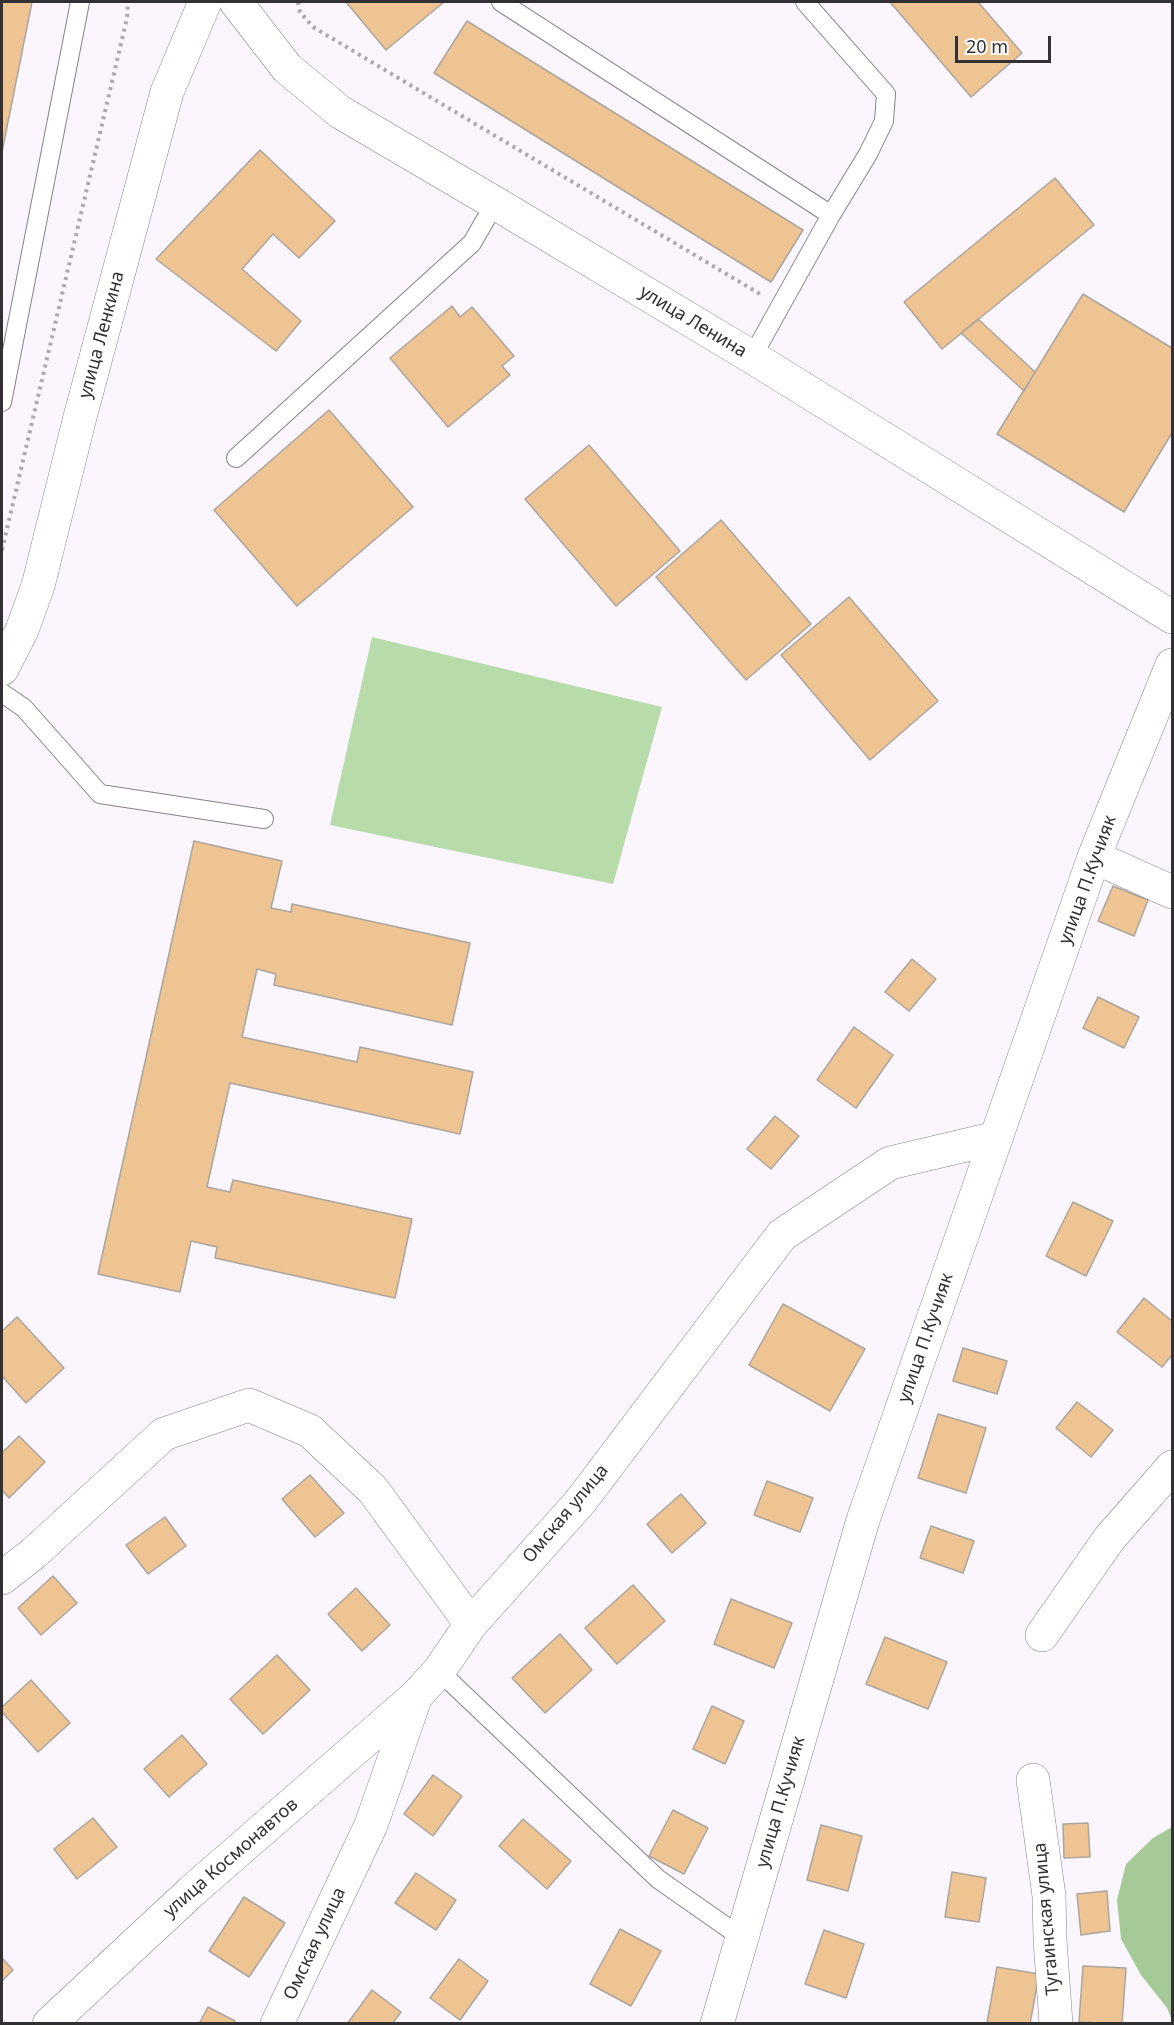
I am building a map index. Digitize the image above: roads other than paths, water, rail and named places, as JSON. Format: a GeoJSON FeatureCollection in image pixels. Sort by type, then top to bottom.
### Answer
{"type":"FeatureCollection","features":[{"type":"Feature","properties":{"kind":"street","name":"улица Ленкина"},"geometry":{"type":"LineString","coordinates":[[2,672],[22,630],[38,586],[80,417],[167,92],[205,2]]}},
{"type":"Feature","properties":{"kind":"street","name":"улица Ленина"},"geometry":{"type":"LineString","coordinates":[[236,2],[287,68],[340,112],[752,357],[1173,617]]}},
{"type":"Feature","properties":{"kind":"street","name":"улица П.Кучияк"},"geometry":{"type":"LineString","coordinates":[[717,2024],[862,1520],[1094,857],[1173,666]]}},
{"type":"Feature","properties":{"kind":"street"},"geometry":{"type":"LineString","coordinates":[[1094,857],[1173,892]]}},
{"type":"Feature","properties":{"kind":"street","name":"Омская улица"},"geometry":{"type":"LineString","coordinates":[[277,2024],[371,1825],[416,1696],[439,1671],[471,1624],[580,1502],[782,1235],[890,1163],[996,1138]]}},
{"type":"Feature","properties":{"kind":"street"},"geometry":{"type":"LineString","coordinates":[[2,1578],[34,1553],[164,1434],[249,1405],[310,1431],[373,1490],[471,1624]]}},
{"type":"Feature","properties":{"kind":"street"},"geometry":{"type":"LineString","coordinates":[[1042,1635],[1109,1539],[1173,1467]]}},
{"type":"Feature","properties":{"kind":"street","name":"улица Космонавтов"},"geometry":{"type":"LineString","coordinates":[[49,2024],[192,1891],[416,1696]]}},
{"type":"Feature","properties":{"kind":"street","name":"Тугаинская улица"},"geometry":{"type":"LineString","coordinates":[[1033,1780],[1049,1896],[1056,2024]]}},
{"type":"Feature","properties":{"kind":"lane"},"geometry":{"type":"LineString","coordinates":[[2,402],[80,2]]}},
{"type":"Feature","properties":{"kind":"lane"},"geometry":{"type":"LineString","coordinates":[[501,2],[831,215]]}},
{"type":"Feature","properties":{"kind":"lane"},"geometry":{"type":"LineString","coordinates":[[752,357],[831,215],[868,154],[884,121],[886,94],[805,2]]}},
{"type":"Feature","properties":{"kind":"lane"},"geometry":{"type":"LineString","coordinates":[[236,458],[472,243],[495,203]]}},
{"type":"Feature","properties":{"kind":"lane"},"geometry":{"type":"LineString","coordinates":[[2,672],[24,708],[100,794],[264,819]]}},
{"type":"Feature","properties":{"kind":"lane"},"geometry":{"type":"LineString","coordinates":[[439,1671],[658,1878],[741,1937]]}}]}
